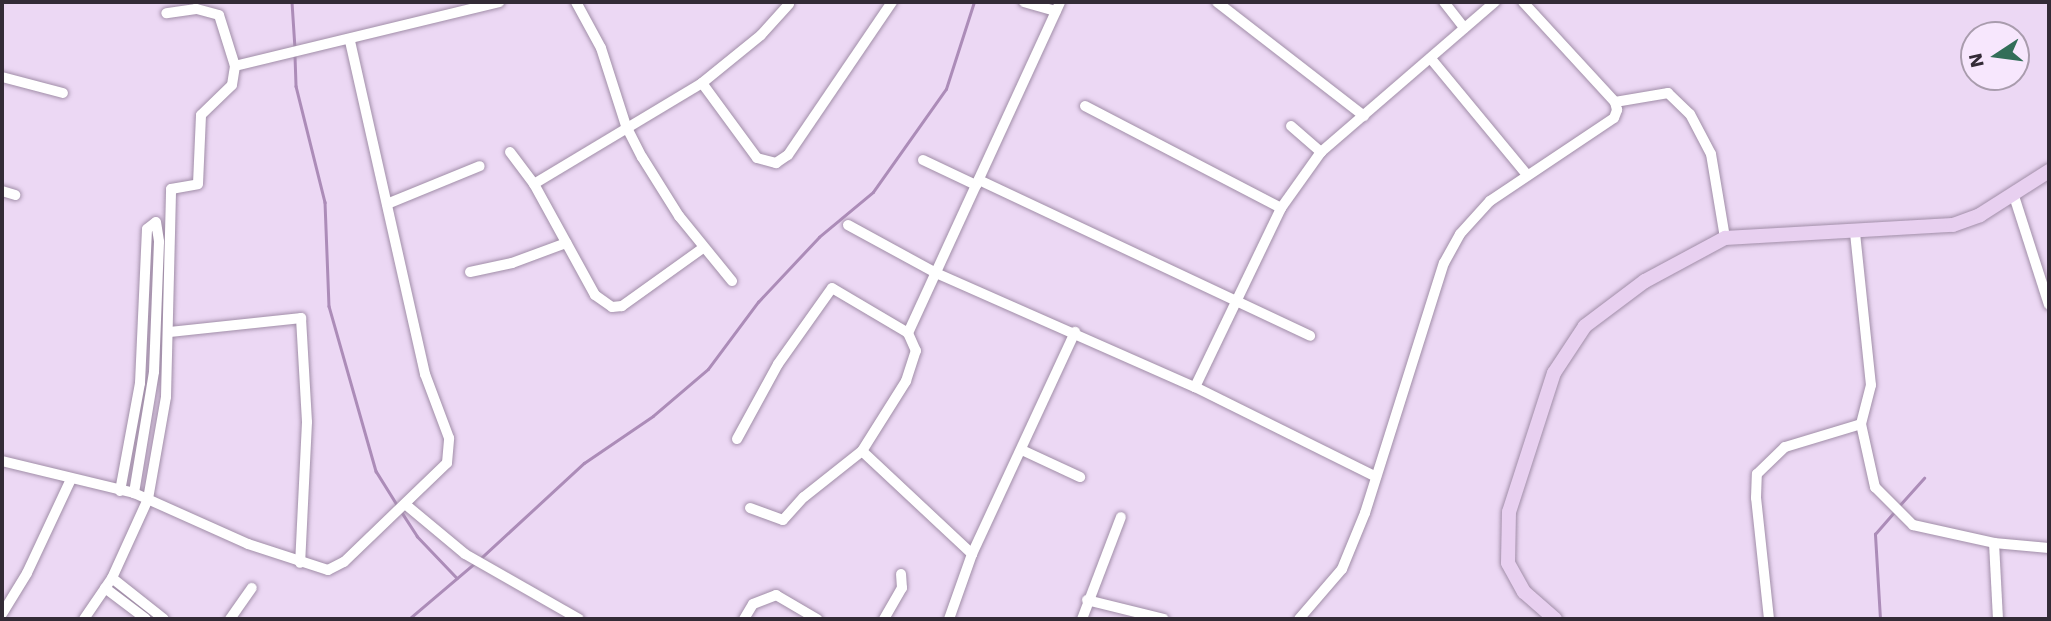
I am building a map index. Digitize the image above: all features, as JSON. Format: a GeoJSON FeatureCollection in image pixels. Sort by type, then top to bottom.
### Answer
{"type":"FeatureCollection","features":[{"type":"Feature","properties":{"kind":"main road"},"geometry":{"type":"LineString","coordinates":[[1555,619],[1524,592],[1508,563],[1507,548],[1515,489],[1554,373],[1570,342],[1591,320],[1644,281],[1725,238],[1855,233],[1953,225],[2014,196],[2049,172]]}},
{"type":"Feature","properties":{"kind":"street"},"geometry":{"type":"LineString","coordinates":[[447,2],[450,14]]}},
{"type":"Feature","properties":{"kind":"street"},"geometry":{"type":"LineString","coordinates":[[235,66],[350,41],[499,2]]}},
{"type":"Feature","properties":{"kind":"street"},"geometry":{"type":"LineString","coordinates":[[576,2],[614,78],[626,127],[703,247],[732,281]]}},
{"type":"Feature","properties":{"kind":"street"},"geometry":{"type":"LineString","coordinates":[[702,83],[757,158],[776,163],[788,155],[892,2]]}},
{"type":"Feature","properties":{"kind":"street"},"geometry":{"type":"LineString","coordinates":[[908,334],[1058,6],[1024,2]]}},
{"type":"Feature","properties":{"kind":"street"},"geometry":{"type":"LineString","coordinates":[[1217,2],[1364,116]]}},
{"type":"Feature","properties":{"kind":"street"},"geometry":{"type":"LineString","coordinates":[[1444,2],[1464,27]]}},
{"type":"Feature","properties":{"kind":"street"},"geometry":{"type":"LineString","coordinates":[[1195,387],[1281,208],[1321,152],[1432,60],[1464,27],[1495,2]]}},
{"type":"Feature","properties":{"kind":"street"},"geometry":{"type":"LineString","coordinates":[[1299,619],[1342,569],[1376,477],[1451,249],[1490,201],[1614,118],[1615,102],[1523,2]]}},
{"type":"Feature","properties":{"kind":"street"},"geometry":{"type":"LineString","coordinates":[[534,184],[702,83],[761,35],[789,4]]}},
{"type":"Feature","properties":{"kind":"street"},"geometry":{"type":"LineString","coordinates":[[84,619],[108,583],[148,499],[166,397],[170,332],[171,189],[198,184],[201,115],[232,85],[235,66],[219,15],[196,9],[166,13]]}},
{"type":"Feature","properties":{"kind":"street"},"geometry":{"type":"LineString","coordinates":[[2,461],[134,493],[300,563],[328,570],[344,562],[440,471],[450,450],[425,374],[350,41]]}},
{"type":"Feature","properties":{"kind":"street"},"geometry":{"type":"LineString","coordinates":[[1432,60],[1527,175]]}},
{"type":"Feature","properties":{"kind":"street"},"geometry":{"type":"LineString","coordinates":[[2,77],[63,93]]}},
{"type":"Feature","properties":{"kind":"street"},"geometry":{"type":"LineString","coordinates":[[1615,102],[1668,93],[1690,114],[1711,154],[1725,238]]}},
{"type":"Feature","properties":{"kind":"street"},"geometry":{"type":"LineString","coordinates":[[1085,106],[1281,208]]}},
{"type":"Feature","properties":{"kind":"street"},"geometry":{"type":"LineString","coordinates":[[1291,126],[1321,152]]}},
{"type":"Feature","properties":{"kind":"street"},"geometry":{"type":"LineString","coordinates":[[510,152],[534,184],[595,295],[611,307],[622,306],[703,247]]}},
{"type":"Feature","properties":{"kind":"street"},"geometry":{"type":"LineString","coordinates":[[923,160],[1310,336]]}},
{"type":"Feature","properties":{"kind":"street"},"geometry":{"type":"LineString","coordinates":[[387,204],[480,166]]}},
{"type":"Feature","properties":{"kind":"street"},"geometry":{"type":"LineString","coordinates":[[2,191],[15,195]]}},
{"type":"Feature","properties":{"kind":"street"},"geometry":{"type":"LineString","coordinates":[[2014,196],[2049,305]]}},
{"type":"Feature","properties":{"kind":"street"},"geometry":{"type":"LineString","coordinates":[[120,491],[140,383],[147,229],[156,222],[159,242],[154,372],[134,493]]}},
{"type":"Feature","properties":{"kind":"street"},"geometry":{"type":"LineString","coordinates":[[848,225],[936,273],[1195,387],[1376,477]]}},
{"type":"Feature","properties":{"kind":"street"},"geometry":{"type":"LineString","coordinates":[[1855,233],[1871,386],[1861,424],[1875,487],[1900,517],[1925,529],[1994,543],[2049,548]]}},
{"type":"Feature","properties":{"kind":"street"},"geometry":{"type":"LineString","coordinates":[[470,272],[512,263],[566,243]]}},
{"type":"Feature","properties":{"kind":"street"},"geometry":{"type":"LineString","coordinates":[[737,439],[778,364],[832,288],[908,334],[916,344],[906,381],[862,451],[804,497],[783,520],[750,508]]}},
{"type":"Feature","properties":{"kind":"street"},"geometry":{"type":"LineString","coordinates":[[170,332],[301,318],[307,422],[300,563]]}},
{"type":"Feature","properties":{"kind":"street"},"geometry":{"type":"LineString","coordinates":[[949,619],[972,554],[1024,451],[1075,332]]}},
{"type":"Feature","properties":{"kind":"street"},"geometry":{"type":"LineString","coordinates":[[1769,619],[1756,498],[1758,474],[1785,447],[1861,424]]}},
{"type":"Feature","properties":{"kind":"street"},"geometry":{"type":"LineString","coordinates":[[862,451],[972,554]]}},
{"type":"Feature","properties":{"kind":"street"},"geometry":{"type":"LineString","coordinates":[[1024,451],[1080,477]]}},
{"type":"Feature","properties":{"kind":"street"},"geometry":{"type":"LineString","coordinates":[[2,614],[27,573],[71,479]]}},
{"type":"Feature","properties":{"kind":"street"},"geometry":{"type":"LineString","coordinates":[[402,508],[465,554],[579,619]]}},
{"type":"Feature","properties":{"kind":"street"},"geometry":{"type":"LineString","coordinates":[[1082,619],[1087,600],[1121,517]]}},
{"type":"Feature","properties":{"kind":"street"},"geometry":{"type":"LineString","coordinates":[[1994,543],[1998,619]]}},
{"type":"Feature","properties":{"kind":"street"},"geometry":{"type":"LineString","coordinates":[[884,619],[902,588],[901,574]]}},
{"type":"Feature","properties":{"kind":"street"},"geometry":{"type":"LineString","coordinates":[[108,583],[146,619]]}},
{"type":"Feature","properties":{"kind":"street"},"geometry":{"type":"LineString","coordinates":[[108,583],[164,619]]}},
{"type":"Feature","properties":{"kind":"street"},"geometry":{"type":"LineString","coordinates":[[230,619],[252,588]]}},
{"type":"Feature","properties":{"kind":"street"},"geometry":{"type":"LineString","coordinates":[[744,619],[752,604],[776,595],[817,619]]}},
{"type":"Feature","properties":{"kind":"street"},"geometry":{"type":"LineString","coordinates":[[1087,600],[1164,619]]}},
{"type":"Feature","properties":{"kind":"waterway"},"geometry":{"type":"LineString","coordinates":[[292,2],[295,49]]}},
{"type":"Feature","properties":{"kind":"waterway"},"geometry":{"type":"LineString","coordinates":[[481,558],[584,463],[653,416],[708,369],[758,302],[819,237],[873,192],[946,89],[974,2]]}},
{"type":"Feature","properties":{"kind":"waterway"},"geometry":{"type":"LineString","coordinates":[[295,56],[296,86],[325,202],[329,306],[376,471],[397,505]]}},
{"type":"Feature","properties":{"kind":"waterway"},"geometry":{"type":"LineString","coordinates":[[1898,507],[1924,478]]}},
{"type":"Feature","properties":{"kind":"waterway"},"geometry":{"type":"LineString","coordinates":[[401,511],[417,536],[457,578]]}},
{"type":"Feature","properties":{"kind":"waterway"},"geometry":{"type":"LineString","coordinates":[[1880,619],[1875,534],[1894,512]]}},
{"type":"Feature","properties":{"kind":"waterway"},"geometry":{"type":"LineString","coordinates":[[409,619],[476,562]]}}]}
